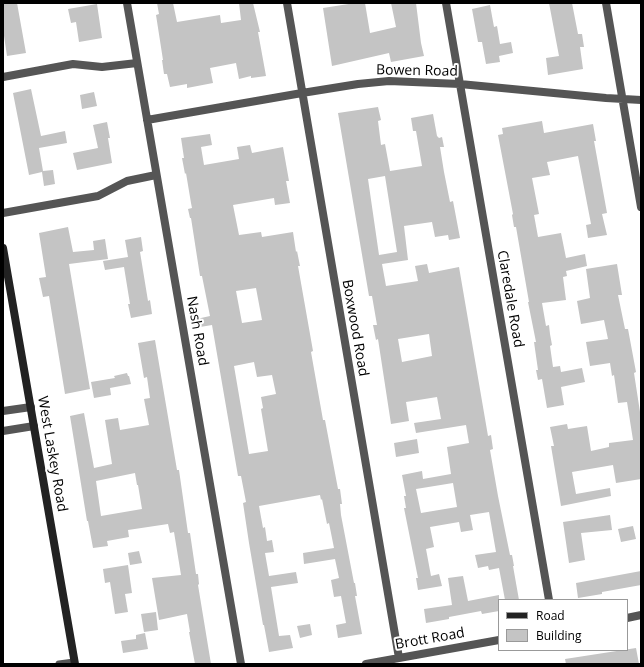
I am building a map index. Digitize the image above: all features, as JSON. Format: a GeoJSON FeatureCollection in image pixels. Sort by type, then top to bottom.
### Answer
{"type":"FeatureCollection","features":[{"type":"Feature","properties":{"kind":"main road","name":"West Laskey Road"},"geometry":{"type":"LineString","coordinates":[[3,248],[75,663]]}},
{"type":"Feature","properties":{"kind":"street","name":"Nash Road"},"geometry":{"type":"LineString","coordinates":[[127,3],[241,664]]}},
{"type":"Feature","properties":{"kind":"street","name":"Boxwood Road"},"geometry":{"type":"LineString","coordinates":[[287,3],[399,658]]}},
{"type":"Feature","properties":{"kind":"street","name":"Claredale Road"},"geometry":{"type":"LineString","coordinates":[[446,3],[549,599]]}},
{"type":"Feature","properties":{"kind":"street"},"geometry":{"type":"LineString","coordinates":[[606,3],[641,207]]}},
{"type":"Feature","properties":{"kind":"street"},"geometry":{"type":"LineString","coordinates":[[3,77],[73,64],[102,67],[137,63]]}},
{"type":"Feature","properties":{"kind":"street","name":"Bowen Road"},"geometry":{"type":"LineString","coordinates":[[147,120],[302,93],[358,84],[389,81],[460,84],[641,100]]}},
{"type":"Feature","properties":{"kind":"street"},"geometry":{"type":"LineString","coordinates":[[3,213],[98,196],[127,181],[156,175]]}},
{"type":"Feature","properties":{"kind":"street"},"geometry":{"type":"LineString","coordinates":[[3,411],[31,407]]}},
{"type":"Feature","properties":{"kind":"street"},"geometry":{"type":"LineString","coordinates":[[3,431],[34,426]]}},
{"type":"Feature","properties":{"kind":"street"},"geometry":{"type":"LineString","coordinates":[[628,618],[641,615]]}},
{"type":"Feature","properties":{"kind":"street","name":"Brott Road"},"geometry":{"type":"LineString","coordinates":[[366,664],[498,640]]}},
{"type":"Feature","properties":{"kind":"lane"},"geometry":{"type":"LineString","coordinates":[[60,664],[75,663]]}},
{"type":"Feature","properties":{"kind":"building"},"geometry":{"type":"Polygon","coordinates":[[[3,3],[17,3],[26,53],[7,56],[3,29],[3,3]]]}},
{"type":"Feature","properties":{"kind":"building"},"geometry":{"type":"Polygon","coordinates":[[[157,3],[173,3],[177,22],[220,15],[221,23],[241,20],[239,3],[253,3],[260,32],[258,32],[266,76],[251,78],[251,76],[239,79],[236,63],[210,68],[213,83],[187,88],[187,84],[170,87],[167,74],[164,74],[156,15],[159,14],[157,3]]]}},
{"type":"Feature","properties":{"kind":"building"},"geometry":{"type":"Polygon","coordinates":[[[365,3],[370,33],[396,27],[391,3],[416,3],[424,56],[391,62],[389,53],[332,66],[323,8],[365,3]]]}},
{"type":"Feature","properties":{"kind":"building"},"geometry":{"type":"Polygon","coordinates":[[[549,3],[572,3],[578,34],[582,34],[584,47],[580,47],[583,69],[548,75],[546,58],[559,56],[549,3]]]}},
{"type":"Feature","properties":{"kind":"building"},"geometry":{"type":"Polygon","coordinates":[[[97,4],[102,38],[79,42],[76,22],[71,23],[68,9],[97,4]]]}},
{"type":"Feature","properties":{"kind":"building"},"geometry":{"type":"Polygon","coordinates":[[[490,5],[494,27],[497,26],[500,44],[511,42],[513,53],[499,56],[500,62],[486,64],[482,42],[478,42],[472,9],[490,5]]]}},
{"type":"Feature","properties":{"kind":"building"},"geometry":{"type":"Polygon","coordinates":[[[31,89],[41,136],[65,131],[67,143],[39,148],[43,171],[53,170],[55,184],[44,186],[42,172],[29,175],[13,93],[31,89]]]}},
{"type":"Feature","properties":{"kind":"building"},"geometry":{"type":"Polygon","coordinates":[[[94,92],[97,106],[82,109],[80,95],[94,92]]]}},
{"type":"Feature","properties":{"kind":"building"},"geometry":{"type":"Polygon","coordinates":[[[378,107],[381,120],[378,121],[381,145],[385,144],[390,171],[422,166],[416,131],[413,131],[411,118],[433,114],[437,136],[439,138],[442,137],[444,147],[440,147],[444,172],[450,202],[453,201],[460,238],[449,240],[448,235],[435,237],[432,222],[404,226],[408,260],[382,264],[386,286],[418,281],[415,266],[427,264],[429,273],[459,267],[488,436],[491,435],[493,449],[490,450],[498,496],[510,555],[512,555],[519,599],[505,599],[499,568],[489,570],[488,566],[478,568],[475,555],[496,552],[489,512],[470,515],[473,530],[461,532],[459,522],[430,527],[434,547],[426,549],[431,576],[439,574],[442,586],[418,590],[416,578],[418,578],[404,508],[406,508],[404,496],[406,496],[402,475],[422,471],[423,479],[451,474],[447,447],[469,443],[466,425],[416,433],[414,423],[441,419],[437,397],[406,402],[409,421],[391,424],[378,339],[376,340],[373,325],[377,325],[372,296],[369,296],[338,113],[378,107]],[[385,176],[368,179],[379,255],[397,252],[385,176]],[[429,334],[398,339],[402,362],[432,356],[429,334]],[[453,483],[416,489],[421,513],[457,507],[453,483]]]}},
{"type":"Feature","properties":{"kind":"building"},"geometry":{"type":"Polygon","coordinates":[[[542,121],[544,133],[593,124],[596,141],[594,141],[607,213],[602,214],[607,235],[588,238],[586,225],[591,224],[578,156],[547,162],[550,175],[532,178],[539,214],[534,215],[538,237],[561,233],[566,258],[585,254],[587,266],[566,271],[567,276],[563,277],[566,300],[542,303],[546,326],[549,325],[553,367],[560,366],[561,372],[582,368],[585,382],[561,387],[564,405],[547,408],[542,379],[538,380],[536,370],[538,370],[534,342],[536,342],[498,135],[503,134],[502,128],[542,121]]]}},
{"type":"Feature","properties":{"kind":"building"},"geometry":{"type":"Polygon","coordinates":[[[107,122],[112,163],[77,170],[73,153],[98,148],[93,125],[107,122]]]}},
{"type":"Feature","properties":{"kind":"building"},"geometry":{"type":"Polygon","coordinates":[[[210,134],[212,145],[201,147],[204,165],[239,159],[237,147],[250,145],[252,153],[283,147],[289,181],[286,181],[290,203],[275,205],[274,198],[233,205],[239,235],[261,232],[262,237],[293,232],[300,266],[298,266],[323,420],[325,420],[338,489],[340,489],[342,504],[340,504],[341,515],[355,583],[357,596],[355,596],[362,634],[338,638],[336,625],[346,623],[341,596],[334,597],[331,580],[339,578],[335,559],[304,564],[303,553],[334,548],[329,523],[327,524],[320,495],[259,506],[267,541],[272,540],[274,552],[265,553],[269,576],[296,572],[298,583],[271,587],[279,636],[290,635],[293,648],[269,652],[249,543],[243,503],[246,502],[241,476],[238,476],[212,325],[194,328],[192,320],[210,316],[202,276],[200,276],[191,218],[188,209],[192,208],[182,158],[184,158],[181,138],[210,134]],[[256,288],[236,291],[242,323],[262,320],[256,288]],[[254,362],[234,366],[249,454],[268,451],[261,409],[263,408],[261,397],[276,394],[272,375],[257,377],[254,362]]]}},
{"type":"Feature","properties":{"kind":"building"},"geometry":{"type":"Polygon","coordinates":[[[68,227],[73,252],[94,250],[93,241],[105,239],[108,259],[69,264],[90,389],[65,394],[49,296],[43,297],[39,278],[46,277],[39,233],[68,227]]]}},
{"type":"Feature","properties":{"kind":"building"},"geometry":{"type":"Polygon","coordinates":[[[141,237],[143,251],[140,252],[148,301],[150,300],[152,314],[131,318],[124,267],[105,270],[103,261],[128,257],[125,240],[141,237]]]}},
{"type":"Feature","properties":{"kind":"building"},"geometry":{"type":"Polygon","coordinates":[[[617,264],[622,295],[618,295],[625,329],[628,329],[636,372],[634,373],[640,412],[641,411],[641,479],[616,483],[613,465],[572,472],[576,494],[610,488],[611,496],[561,506],[551,446],[554,446],[550,427],[567,424],[568,429],[587,426],[591,451],[609,447],[609,443],[633,440],[627,402],[618,403],[614,375],[612,376],[610,363],[590,366],[586,342],[608,339],[604,320],[581,324],[577,301],[590,298],[586,269],[617,264]]]}},
{"type":"Feature","properties":{"kind":"building"},"geometry":{"type":"Polygon","coordinates":[[[155,340],[177,470],[179,470],[188,533],[190,533],[196,574],[198,574],[198,585],[211,664],[195,664],[187,614],[159,620],[152,578],[181,575],[174,532],[170,533],[168,524],[128,530],[129,537],[107,541],[108,546],[93,548],[87,521],[70,416],[84,413],[94,468],[112,464],[105,420],[118,418],[120,430],[149,425],[144,399],[150,398],[147,377],[144,378],[138,343],[155,340]],[[135,473],[96,481],[101,516],[142,509],[135,473]]]}},
{"type":"Feature","properties":{"kind":"building"},"geometry":{"type":"Polygon","coordinates":[[[127,373],[131,384],[110,388],[111,395],[94,398],[91,382],[115,378],[114,376],[127,373]]]}},
{"type":"Feature","properties":{"kind":"building"},"geometry":{"type":"Polygon","coordinates":[[[417,439],[419,453],[396,457],[394,443],[417,439]]]}},
{"type":"Feature","properties":{"kind":"building"},"geometry":{"type":"Polygon","coordinates":[[[610,515],[612,530],[581,533],[585,560],[569,563],[563,522],[610,515]]]}},
{"type":"Feature","properties":{"kind":"building"},"geometry":{"type":"Polygon","coordinates":[[[633,526],[636,539],[621,542],[618,529],[633,526]]]}},
{"type":"Feature","properties":{"kind":"building"},"geometry":{"type":"Polygon","coordinates":[[[139,551],[142,563],[130,565],[128,553],[139,551]]]}},
{"type":"Feature","properties":{"kind":"building"},"geometry":{"type":"Polygon","coordinates":[[[128,565],[132,593],[125,594],[128,612],[115,614],[110,582],[105,583],[103,569],[128,565]]]}},
{"type":"Feature","properties":{"kind":"building"},"geometry":{"type":"Polygon","coordinates":[[[641,571],[641,585],[578,598],[576,583],[641,571]]]}},
{"type":"Feature","properties":{"kind":"building"},"geometry":{"type":"Polygon","coordinates":[[[463,576],[468,601],[499,595],[498,611],[482,614],[481,611],[426,623],[424,609],[452,605],[448,578],[463,576]]]}},
{"type":"Feature","properties":{"kind":"building"},"geometry":{"type":"Polygon","coordinates":[[[156,612],[158,630],[144,632],[141,614],[156,612]]]}},
{"type":"Feature","properties":{"kind":"building"},"geometry":{"type":"Polygon","coordinates":[[[310,624],[312,635],[300,638],[297,626],[310,624]]]}},
{"type":"Feature","properties":{"kind":"building"},"geometry":{"type":"Polygon","coordinates":[[[145,633],[148,649],[123,653],[121,641],[136,639],[136,635],[145,633]]]}},
{"type":"Feature","properties":{"kind":"building"},"geometry":{"type":"Polygon","coordinates":[[[636,648],[639,664],[566,664],[565,659],[617,651],[628,651],[628,649],[636,648]]]}}]}
